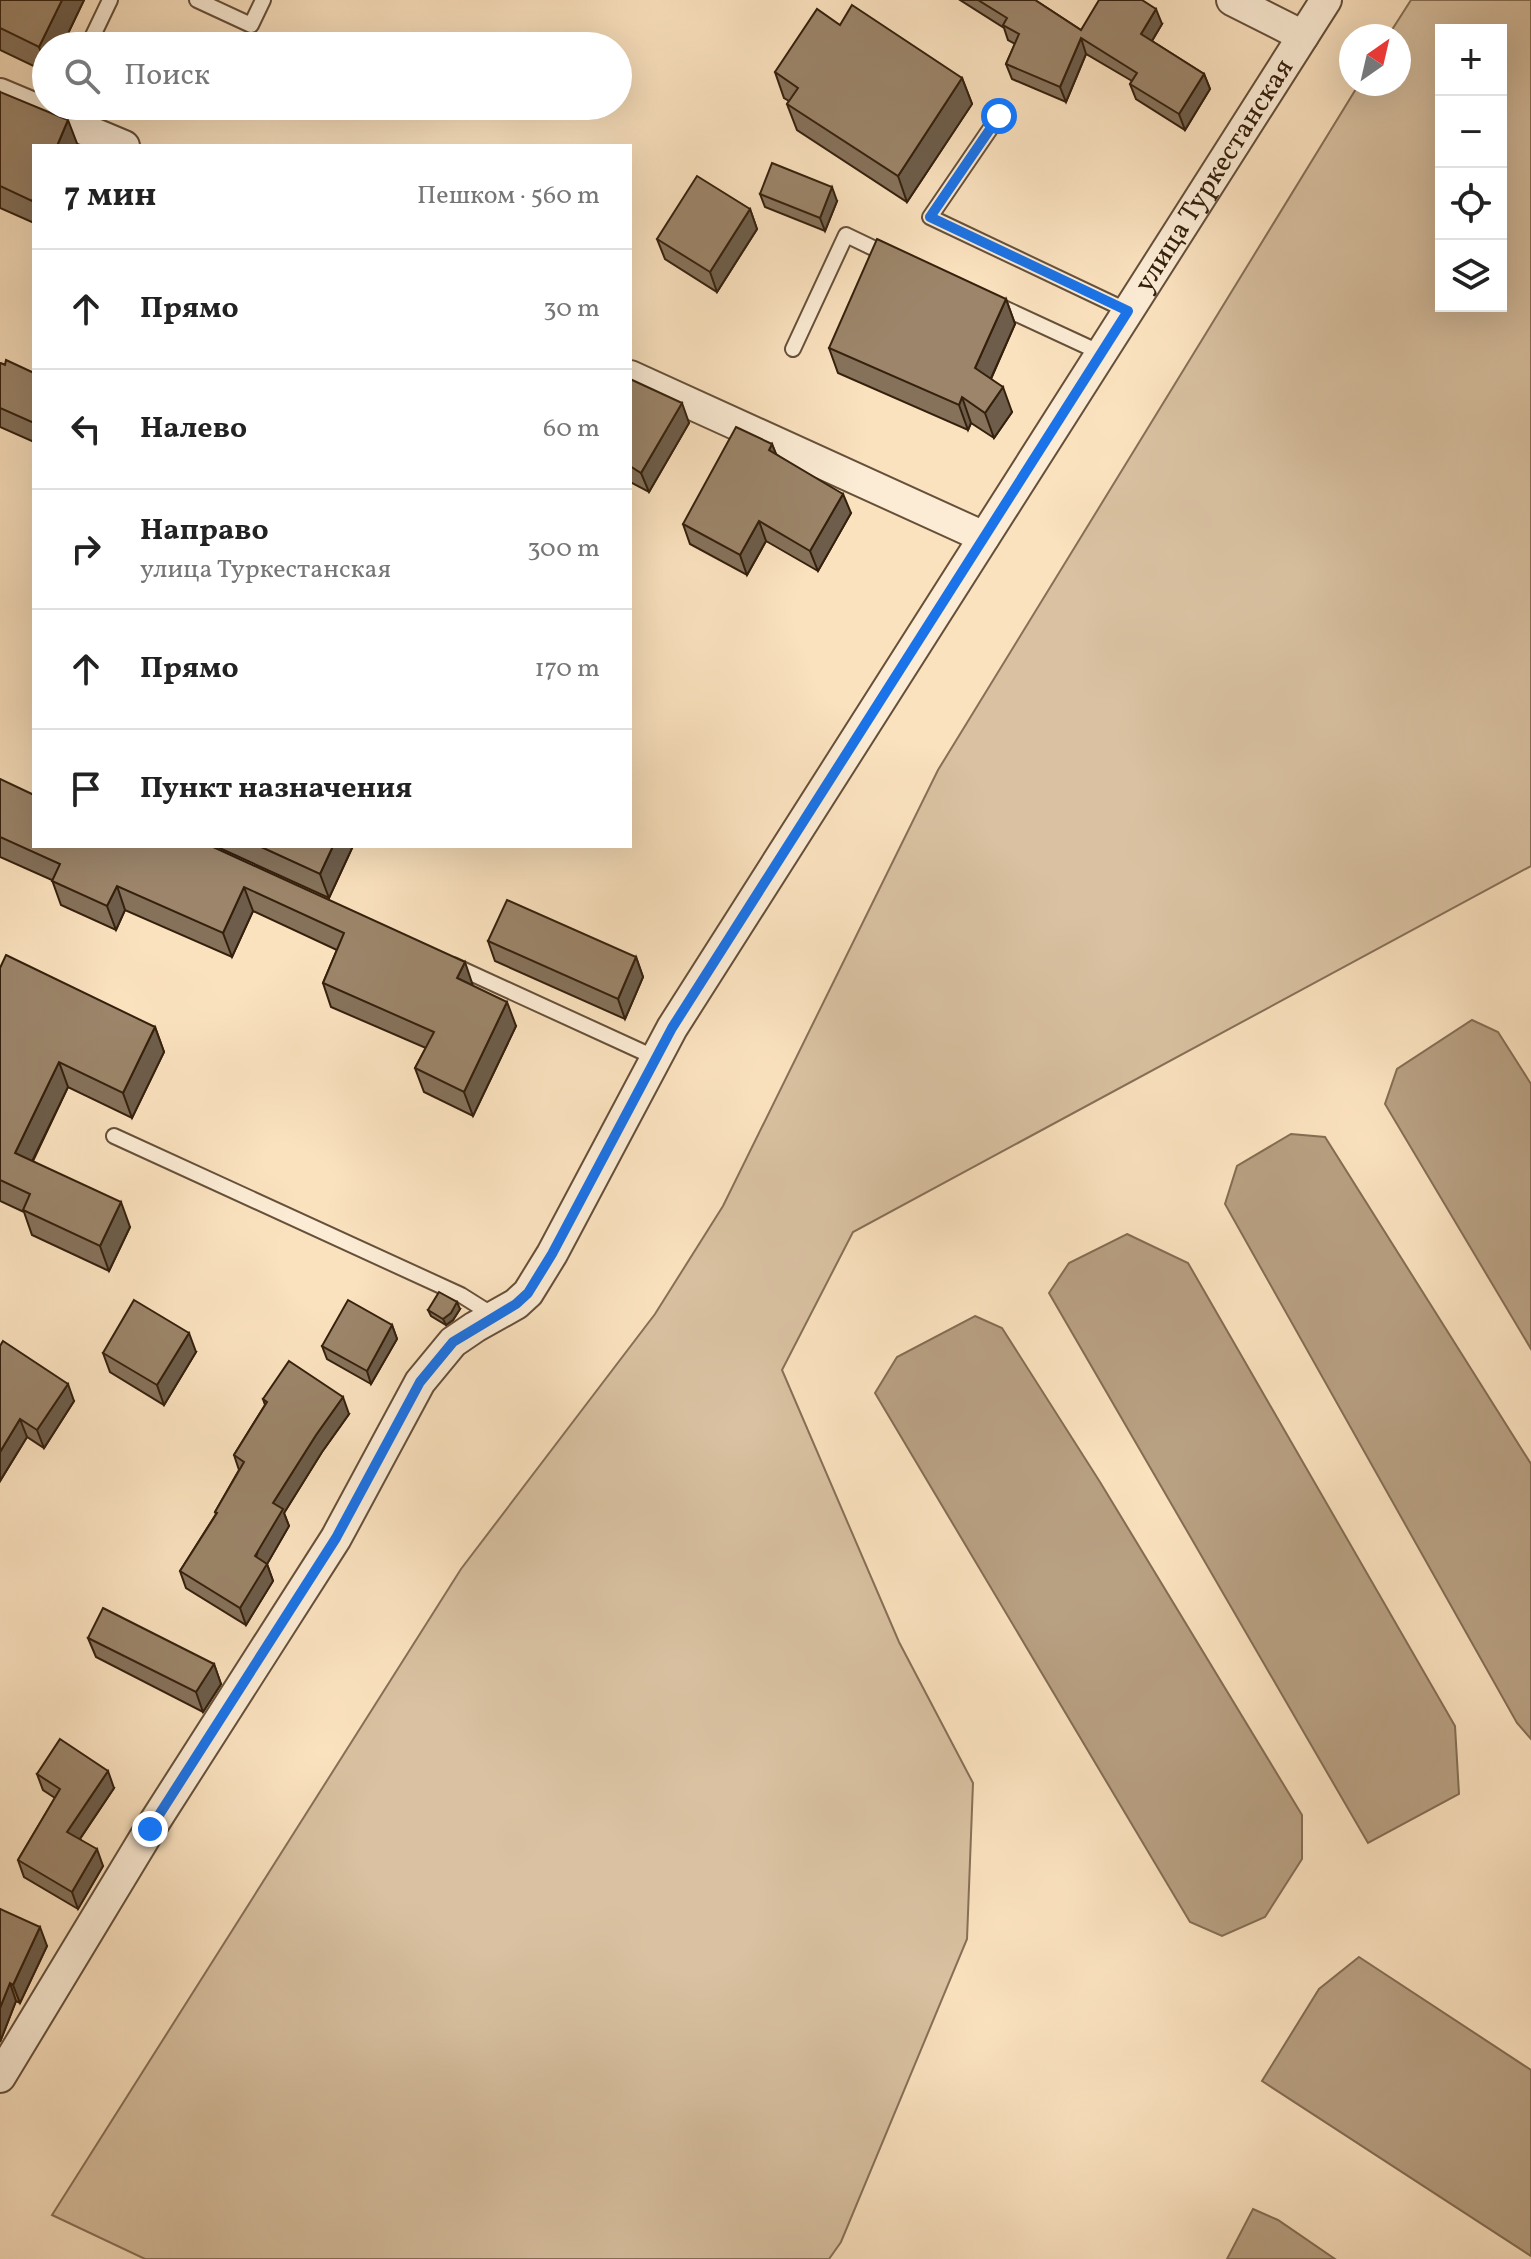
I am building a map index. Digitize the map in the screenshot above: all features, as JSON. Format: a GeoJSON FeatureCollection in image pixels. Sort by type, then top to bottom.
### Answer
{"type":"FeatureCollection","features":[{"type":"Feature","properties":{"kind":"street"},"geometry":{"type":"LineString","coordinates":[[1232,0],[1303,36]]}},
{"type":"Feature","properties":{"kind":"street","name":"улица Туркестанская"},"geometry":{"type":"LineString","coordinates":[[496,1317],[528,1293],[552,1254],[672,1028],[1326,0]]}},
{"type":"Feature","properties":{"kind":"street"},"geometry":{"type":"LineString","coordinates":[[0,94],[32,107]]}},
{"type":"Feature","properties":{"kind":"street"},"geometry":{"type":"LineString","coordinates":[[62,120],[119,144]]}},
{"type":"Feature","properties":{"kind":"street"},"geometry":{"type":"LineString","coordinates":[[632,377],[984,537]]}},
{"type":"Feature","properties":{"kind":"street"},"geometry":{"type":"LineString","coordinates":[[0,2077],[150,1829],[336,1538],[420,1382],[453,1342],[496,1317]]}},
{"type":"Feature","properties":{"kind":"lane"},"geometry":{"type":"LineString","coordinates":[[95,32],[110,0]]}},
{"type":"Feature","properties":{"kind":"lane"},"geometry":{"type":"LineString","coordinates":[[197,0],[251,25],[263,0]]}},
{"type":"Feature","properties":{"kind":"lane"},"geometry":{"type":"LineString","coordinates":[[999,116],[930,217],[1128,311]]}},
{"type":"Feature","properties":{"kind":"lane"},"geometry":{"type":"LineString","coordinates":[[793,349],[846,235],[903,262]]}},
{"type":"Feature","properties":{"kind":"lane"},"geometry":{"type":"LineString","coordinates":[[973,294],[1101,353]]}},
{"type":"Feature","properties":{"kind":"lane"},"geometry":{"type":"LineString","coordinates":[[438,959],[656,1058]]}},
{"type":"Feature","properties":{"kind":"lane"},"geometry":{"type":"LineString","coordinates":[[114,1136],[461,1295],[496,1317]]}},
{"type":"Feature","properties":{"kind":"shaded area"},"geometry":{"type":"Polygon","coordinates":[[[1411,0],[1531,0],[1531,866],[853,1232],[782,1370],[899,1642],[973,1783],[967,1939],[841,2242],[829,2259],[145,2259],[52,2215],[461,1569],[655,1314],[723,1206],[938,770],[1352,96],[1411,96],[1411,24],[1396,24],[1411,0]]]}},
{"type":"Feature","properties":{"kind":"shaded area"},"geometry":{"type":"Polygon","coordinates":[[[1472,1020],[1498,1032],[1531,1084],[1531,1349],[1385,1104],[1397,1069],[1472,1020]]]}},
{"type":"Feature","properties":{"kind":"shaded area"},"geometry":{"type":"Polygon","coordinates":[[[1291,1134],[1325,1137],[1531,1464],[1531,1739],[1517,1723],[1225,1204],[1237,1166],[1291,1134]]]}},
{"type":"Feature","properties":{"kind":"shaded area"},"geometry":{"type":"Polygon","coordinates":[[[1127,1234],[1188,1263],[1455,1726],[1459,1794],[1368,1843],[1049,1293],[1069,1263],[1127,1234]]]}},
{"type":"Feature","properties":{"kind":"shaded area"},"geometry":{"type":"Polygon","coordinates":[[[975,1316],[1002,1328],[1100,1482],[1302,1815],[1302,1859],[1265,1917],[1222,1936],[1190,1922],[875,1393],[897,1357],[975,1316]]]}},
{"type":"Feature","properties":{"kind":"shaded area"},"geometry":{"type":"Polygon","coordinates":[[[1359,1957],[1531,2070],[1531,2256],[1262,2081],[1319,1989],[1359,1957]]]}},
{"type":"Feature","properties":{"kind":"shaded area"},"geometry":{"type":"Polygon","coordinates":[[[1253,2209],[1278,2220],[1335,2259],[1227,2259],[1253,2209]]]}},
{"type":"Feature","properties":{"kind":"building"},"geometry":{"type":"Polygon","coordinates":[[[0,0],[62,0],[46,32],[32,32],[32,44],[0,28],[0,0]]]}},
{"type":"Feature","properties":{"kind":"building"},"geometry":{"type":"Polygon","coordinates":[[[978,0],[1035,0],[1081,30],[1099,0],[1142,0],[1156,9],[1141,34],[1204,74],[1179,114],[1130,84],[1137,73],[1081,38],[1060,87],[1006,64],[1019,34],[1003,25],[1007,18],[978,0]]]}},
{"type":"Feature","properties":{"kind":"building"},"geometry":{"type":"Polygon","coordinates":[[[852,5],[962,78],[898,176],[787,104],[798,88],[775,72],[817,9],[840,25],[852,5]]]}},
{"type":"Feature","properties":{"kind":"building"},"geometry":{"type":"Polygon","coordinates":[[[0,92],[32,105],[32,120],[68,120],[58,144],[32,144],[32,201],[0,186],[0,92]]]}},
{"type":"Feature","properties":{"kind":"building"},"geometry":{"type":"Polygon","coordinates":[[[772,163],[832,187],[820,218],[760,194],[772,163]]]}},
{"type":"Feature","properties":{"kind":"building"},"geometry":{"type":"Polygon","coordinates":[[[697,176],[750,209],[710,272],[657,239],[697,176]]]}},
{"type":"Feature","properties":{"kind":"building"},"geometry":{"type":"Polygon","coordinates":[[[877,239],[1006,299],[975,368],[1003,387],[985,413],[962,397],[959,405],[829,348],[877,239]]]}},
{"type":"Feature","properties":{"kind":"building"},"geometry":{"type":"Polygon","coordinates":[[[6,360],[32,372],[32,422],[0,408],[0,363],[5,365],[6,360]]]}},
{"type":"Feature","properties":{"kind":"building"},"geometry":{"type":"Polygon","coordinates":[[[632,380],[682,403],[641,473],[632,467],[632,380]]]}},
{"type":"Feature","properties":{"kind":"building"},"geometry":{"type":"Polygon","coordinates":[[[736,427],[772,444],[769,450],[843,494],[810,551],[759,521],[740,555],[683,524],[736,427]]]}},
{"type":"Feature","properties":{"kind":"building"},"geometry":{"type":"Polygon","coordinates":[[[0,779],[32,794],[32,848],[215,848],[465,962],[457,978],[507,1002],[464,1092],[415,1068],[434,1032],[323,983],[344,933],[244,887],[223,933],[117,886],[107,906],[52,881],[60,864],[0,837],[0,779]]]}},
{"type":"Feature","properties":{"kind":"building"},"geometry":{"type":"Polygon","coordinates":[[[263,848],[332,848],[320,874],[263,848]]]}},
{"type":"Feature","properties":{"kind":"building"},"geometry":{"type":"Polygon","coordinates":[[[507,900],[636,957],[618,999],[488,941],[507,900]]]}},
{"type":"Feature","properties":{"kind":"building"},"geometry":{"type":"Polygon","coordinates":[[[6,955],[155,1027],[123,1093],[59,1062],[15,1153],[121,1202],[100,1246],[23,1210],[30,1194],[0,1180],[0,968],[6,955]]]}},
{"type":"Feature","properties":{"kind":"building"},"geometry":{"type":"Polygon","coordinates":[[[439,1292],[457,1302],[443,1319],[428,1310],[439,1292]]]}},
{"type":"Feature","properties":{"kind":"building"},"geometry":{"type":"Polygon","coordinates":[[[134,1300],[189,1333],[157,1385],[103,1353],[134,1300]]]}},
{"type":"Feature","properties":{"kind":"building"},"geometry":{"type":"Polygon","coordinates":[[[348,1300],[392,1325],[367,1371],[322,1346],[348,1300]]]}},
{"type":"Feature","properties":{"kind":"building"},"geometry":{"type":"Polygon","coordinates":[[[3,1341],[68,1384],[37,1430],[20,1419],[0,1452],[0,1346],[3,1341]]]}},
{"type":"Feature","properties":{"kind":"building"},"geometry":{"type":"Polygon","coordinates":[[[289,1361],[343,1397],[273,1503],[283,1509],[255,1556],[267,1564],[240,1608],[180,1571],[217,1513],[244,1462],[234,1455],[267,1402],[263,1399],[289,1361]]]}},
{"type":"Feature","properties":{"kind":"building"},"geometry":{"type":"Polygon","coordinates":[[[103,1608],[214,1664],[196,1692],[88,1638],[103,1608]]]}},
{"type":"Feature","properties":{"kind":"building"},"geometry":{"type":"Polygon","coordinates":[[[60,1739],[108,1771],[67,1832],[97,1849],[72,1892],[18,1860],[60,1789],[37,1774],[60,1739]]]}},
{"type":"Feature","properties":{"kind":"building"},"geometry":{"type":"Polygon","coordinates":[[[0,1909],[40,1927],[0,2008],[0,1909]]]}},
{"type":"Feature","properties":{"kind":"route"},"geometry":{"type":"LineString","coordinates":[[150,1829],[336,1538],[420,1382],[453,1342],[516,1304],[528,1293],[552,1254],[672,1028],[1128,311],[930,217],[999,116]]}}]}
